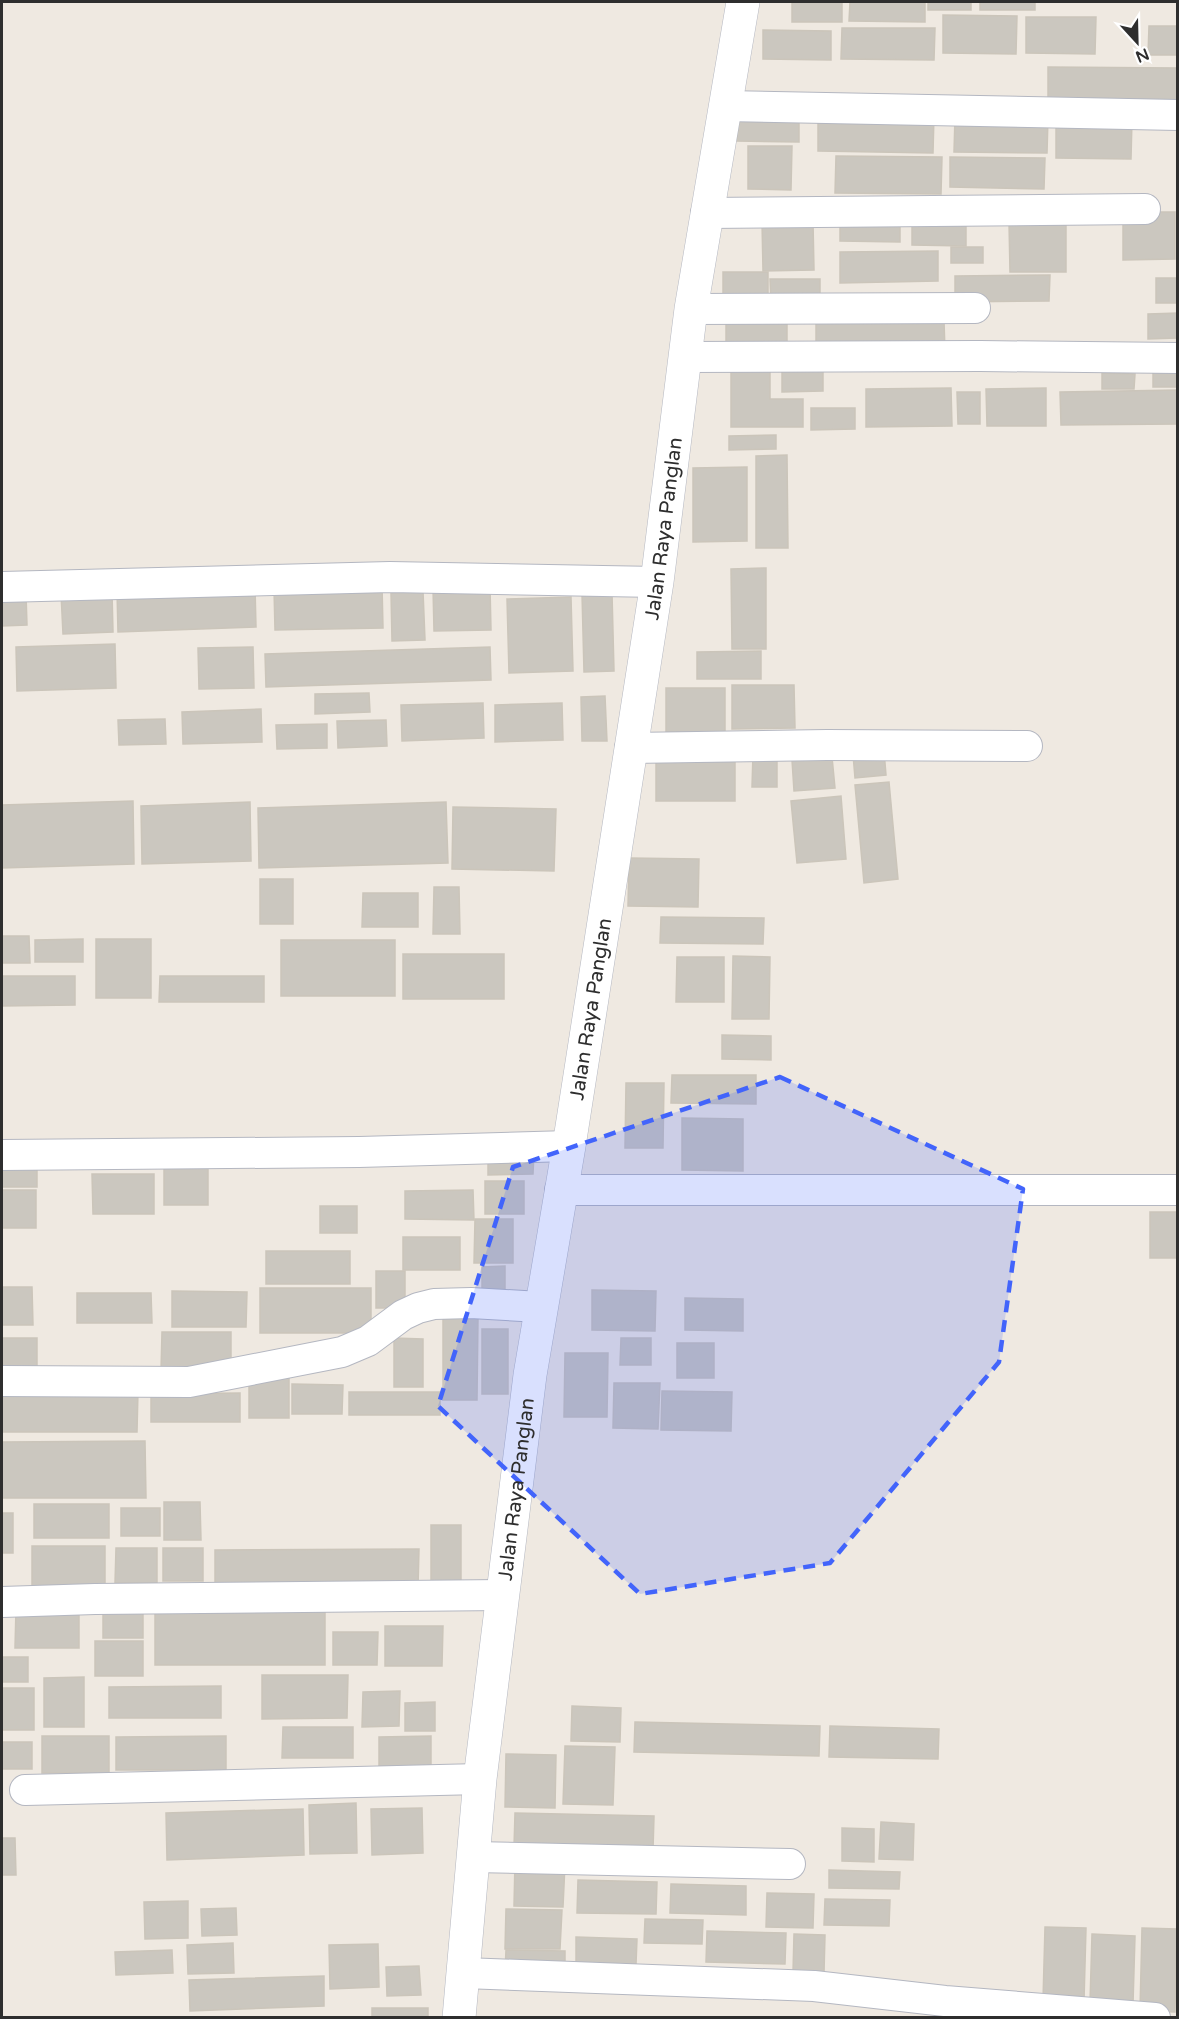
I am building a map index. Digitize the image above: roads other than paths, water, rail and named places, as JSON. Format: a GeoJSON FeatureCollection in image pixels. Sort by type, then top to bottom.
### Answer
{"type":"FeatureCollection","features":[{"type":"Feature","properties":{"kind":"street","name":"Jalan Raya Panglan"},"geometry":{"type":"LineString","coordinates":[[459,2018],[480,1779],[540,1307],[568,1146],[657,582],[691,309],[743,2]]}},
{"type":"Feature","properties":{"kind":"street"},"geometry":{"type":"LineString","coordinates":[[725,106],[1178,115]]}},
{"type":"Feature","properties":{"kind":"street"},"geometry":{"type":"LineString","coordinates":[[706,213],[1145,209]]}},
{"type":"Feature","properties":{"kind":"street"},"geometry":{"type":"LineString","coordinates":[[691,309],[975,308]]}},
{"type":"Feature","properties":{"kind":"street"},"geometry":{"type":"LineString","coordinates":[[685,357],[1178,358]]}},
{"type":"Feature","properties":{"kind":"street"},"geometry":{"type":"LineString","coordinates":[[2,587],[390,577],[657,582]]}},
{"type":"Feature","properties":{"kind":"street"},"geometry":{"type":"LineString","coordinates":[[630,748],[828,745],[1028,746]]}},
{"type":"Feature","properties":{"kind":"street"},"geometry":{"type":"LineString","coordinates":[[2,1155],[359,1152],[568,1146]]}},
{"type":"Feature","properties":{"kind":"street"},"geometry":{"type":"LineString","coordinates":[[560,1190],[1178,1190]]}},
{"type":"Feature","properties":{"kind":"street"},"geometry":{"type":"LineString","coordinates":[[2,1381],[189,1382],[342,1352],[368,1341],[418,1308],[434,1304],[471,1303],[540,1307]]}},
{"type":"Feature","properties":{"kind":"street"},"geometry":{"type":"LineString","coordinates":[[2,1602],[502,1595]]}},
{"type":"Feature","properties":{"kind":"street"},"geometry":{"type":"LineString","coordinates":[[25,1790],[480,1779]]}},
{"type":"Feature","properties":{"kind":"street"},"geometry":{"type":"LineString","coordinates":[[474,1857],[790,1864]]}},
{"type":"Feature","properties":{"kind":"street"},"geometry":{"type":"LineString","coordinates":[[464,1973],[814,1986],[945,2001],[1155,2018]]}}]}
